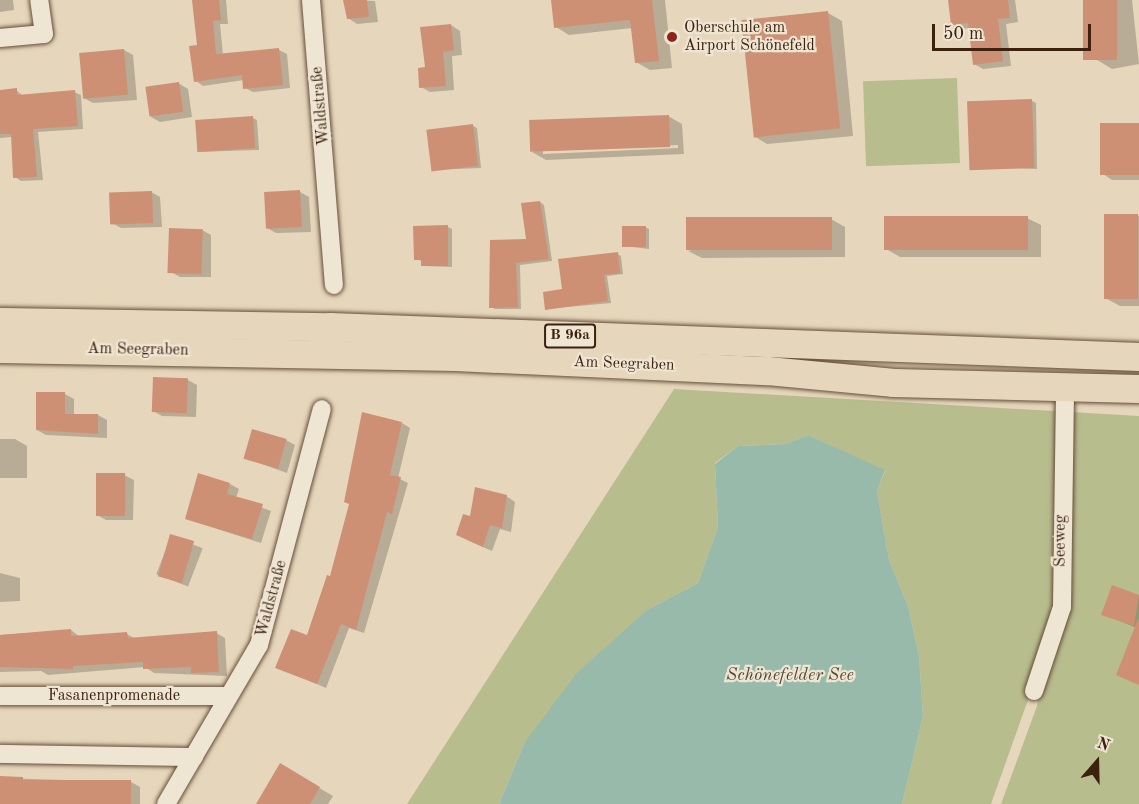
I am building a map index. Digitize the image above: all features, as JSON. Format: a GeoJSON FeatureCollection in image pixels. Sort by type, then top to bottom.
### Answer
{"type":"FeatureCollection","features":[{"type":"Feature","properties":{"kind":"main road","name":"Am Seegraben"},"geometry":{"type":"LineString","coordinates":[[0,322],[330,327],[1139,357]]}},
{"type":"Feature","properties":{"kind":"main road","name":"Am Seegraben"},"geometry":{"type":"LineString","coordinates":[[0,349],[456,357],[745,370],[894,383],[1139,389]]}},
{"type":"Feature","properties":{"kind":"street"},"geometry":{"type":"LineString","coordinates":[[0,38],[44,34],[39,0]]}},
{"type":"Feature","properties":{"kind":"street","name":"Waldstraße"},"geometry":{"type":"LineString","coordinates":[[311,0],[334,285]]}},
{"type":"Feature","properties":{"kind":"street","name":"Seeweg"},"geometry":{"type":"LineString","coordinates":[[1034,691],[1062,607],[1065,387]]}},
{"type":"Feature","properties":{"kind":"street","name":"Waldstraße"},"geometry":{"type":"LineString","coordinates":[[166,804],[227,696],[259,645],[322,409]]}},
{"type":"Feature","properties":{"kind":"street","name":"Fasanenpromenade"},"geometry":{"type":"LineString","coordinates":[[0,696],[227,696]]}},
{"type":"Feature","properties":{"kind":"street"},"geometry":{"type":"LineString","coordinates":[[0,754],[194,757]]}},
{"type":"Feature","properties":{"kind":"shaded area"},"geometry":{"type":"Polygon","coordinates":[[[957,78],[960,163],[866,166],[863,81],[957,78]]]}},
{"type":"Feature","properties":{"kind":"shaded area"},"geometry":{"type":"Polygon","coordinates":[[[674,389],[1139,416],[1139,804],[1001,804],[1037,706],[1046,633],[1028,700],[991,804],[902,804],[923,716],[919,656],[908,606],[889,560],[877,491],[885,471],[808,435],[786,444],[738,446],[715,463],[718,527],[698,583],[647,610],[525,742],[499,804],[407,804],[674,389]]]}},
{"type":"Feature","properties":{"kind":"water","name":"Schönefelder See"},"geometry":{"type":"Polygon","coordinates":[[[808,435],[885,470],[877,491],[889,560],[908,606],[919,656],[923,716],[902,804],[499,804],[525,742],[576,674],[647,610],[698,583],[718,527],[715,464],[738,446],[786,444],[808,435]]]}},
{"type":"Feature","properties":{"kind":"building"},"geometry":{"type":"Polygon","coordinates":[[[192,0],[219,0],[221,20],[213,21],[216,54],[279,48],[283,85],[243,89],[242,75],[194,82],[189,46],[197,45],[192,0]]]}},
{"type":"Feature","properties":{"kind":"building"},"geometry":{"type":"Polygon","coordinates":[[[343,0],[367,0],[369,17],[347,19],[343,0]]]}},
{"type":"Feature","properties":{"kind":"building"},"geometry":{"type":"Polygon","coordinates":[[[551,0],[652,0],[659,61],[635,63],[630,20],[554,28],[551,0]]]}},
{"type":"Feature","properties":{"kind":"building"},"geometry":{"type":"Polygon","coordinates":[[[948,0],[1008,0],[1010,18],[998,19],[1003,61],[973,65],[968,23],[951,25],[948,0]]]}},
{"type":"Feature","properties":{"kind":"building"},"geometry":{"type":"Polygon","coordinates":[[[1083,0],[1117,0],[1117,60],[1083,60],[1083,0]]]}},
{"type":"Feature","properties":{"kind":"building"},"geometry":{"type":"Polygon","coordinates":[[[828,11],[840,128],[754,137],[741,20],[828,11]]]}},
{"type":"Feature","properties":{"kind":"building"},"geometry":{"type":"Polygon","coordinates":[[[451,24],[454,50],[443,52],[446,86],[419,88],[418,68],[425,67],[420,27],[451,24]]]}},
{"type":"Feature","properties":{"kind":"building"},"geometry":{"type":"Polygon","coordinates":[[[124,49],[128,95],[83,99],[79,53],[124,49]]]}},
{"type":"Feature","properties":{"kind":"building"},"geometry":{"type":"Polygon","coordinates":[[[179,82],[183,112],[150,116],[145,87],[179,82]]]}},
{"type":"Feature","properties":{"kind":"building"},"geometry":{"type":"Polygon","coordinates":[[[17,88],[17,95],[75,90],[78,126],[33,129],[37,177],[13,178],[11,134],[0,134],[0,90],[17,88]]]}},
{"type":"Feature","properties":{"kind":"building"},"geometry":{"type":"Polygon","coordinates":[[[1032,99],[1034,168],[969,170],[967,101],[1032,99]]]}},
{"type":"Feature","properties":{"kind":"building"},"geometry":{"type":"Polygon","coordinates":[[[669,115],[670,147],[530,152],[529,120],[669,115]]]}},
{"type":"Feature","properties":{"kind":"building"},"geometry":{"type":"Polygon","coordinates":[[[253,116],[255,148],[197,152],[195,120],[253,116]]]}},
{"type":"Feature","properties":{"kind":"building"},"geometry":{"type":"Polygon","coordinates":[[[1100,123],[1139,123],[1139,175],[1100,175],[1100,123]]]}},
{"type":"Feature","properties":{"kind":"building"},"geometry":{"type":"Polygon","coordinates":[[[473,124],[478,166],[431,171],[426,130],[473,124]]]}},
{"type":"Feature","properties":{"kind":"building"},"geometry":{"type":"Polygon","coordinates":[[[300,190],[302,227],[266,229],[264,192],[300,190]]]}},
{"type":"Feature","properties":{"kind":"building"},"geometry":{"type":"Polygon","coordinates":[[[152,191],[153,223],[110,224],[109,193],[152,191]]]}},
{"type":"Feature","properties":{"kind":"building"},"geometry":{"type":"Polygon","coordinates":[[[540,201],[549,259],[516,263],[518,307],[489,308],[490,240],[526,239],[521,203],[540,201]]]}},
{"type":"Feature","properties":{"kind":"building"},"geometry":{"type":"Polygon","coordinates":[[[1104,214],[1138,214],[1138,299],[1104,299],[1104,214]]]}},
{"type":"Feature","properties":{"kind":"building"},"geometry":{"type":"Polygon","coordinates":[[[884,216],[1028,216],[1028,250],[884,250],[884,216]]]}},
{"type":"Feature","properties":{"kind":"building"},"geometry":{"type":"Polygon","coordinates":[[[686,217],[832,217],[832,250],[686,250],[686,217]]]}},
{"type":"Feature","properties":{"kind":"building"},"geometry":{"type":"Polygon","coordinates":[[[448,225],[448,266],[421,266],[421,260],[414,260],[413,226],[448,225]]]}},
{"type":"Feature","properties":{"kind":"building"},"geometry":{"type":"Polygon","coordinates":[[[622,226],[646,226],[646,247],[622,247],[622,226]]]}},
{"type":"Feature","properties":{"kind":"building"},"geometry":{"type":"Polygon","coordinates":[[[169,228],[203,229],[201,274],[167,273],[169,228]]]}},
{"type":"Feature","properties":{"kind":"building"},"geometry":{"type":"Polygon","coordinates":[[[618,252],[620,273],[604,275],[608,301],[545,310],[543,292],[562,289],[558,259],[618,252]]]}},
{"type":"Feature","properties":{"kind":"building"},"geometry":{"type":"Polygon","coordinates":[[[153,377],[188,378],[187,413],[152,412],[153,377]]]}},
{"type":"Feature","properties":{"kind":"building"},"geometry":{"type":"Polygon","coordinates":[[[36,392],[65,392],[65,414],[98,414],[98,434],[36,430],[36,392]]]}},
{"type":"Feature","properties":{"kind":"building"},"geometry":{"type":"Polygon","coordinates":[[[362,412],[402,422],[390,475],[401,477],[392,514],[387,512],[356,630],[341,624],[317,684],[275,668],[291,629],[307,635],[327,575],[330,576],[349,504],[344,502],[362,412]]]}},
{"type":"Feature","properties":{"kind":"building"},"geometry":{"type":"Polygon","coordinates":[[[252,429],[287,439],[278,469],[243,459],[252,429]]]}},
{"type":"Feature","properties":{"kind":"building"},"geometry":{"type":"Polygon","coordinates":[[[96,473],[125,473],[125,516],[96,516],[96,473]]]}},
{"type":"Feature","properties":{"kind":"building"},"geometry":{"type":"Polygon","coordinates":[[[198,473],[230,483],[227,494],[263,504],[252,539],[185,519],[198,473]]]}},
{"type":"Feature","properties":{"kind":"building"},"geometry":{"type":"Polygon","coordinates":[[[475,487],[507,495],[502,528],[490,525],[483,547],[456,535],[463,514],[470,516],[475,487]]]}},
{"type":"Feature","properties":{"kind":"building"},"geometry":{"type":"Polygon","coordinates":[[[170,534],[194,541],[182,583],[158,576],[170,534]]]}},
{"type":"Feature","properties":{"kind":"building"},"geometry":{"type":"Polygon","coordinates":[[[1112,585],[1139,595],[1134,626],[1101,615],[1112,585]]]}},
{"type":"Feature","properties":{"kind":"building"},"geometry":{"type":"Polygon","coordinates":[[[1139,619],[1139,685],[1116,675],[1139,619]]]}},
{"type":"Feature","properties":{"kind":"building"},"geometry":{"type":"Polygon","coordinates":[[[71,629],[71,636],[127,632],[128,638],[217,631],[219,672],[191,673],[191,667],[143,669],[143,662],[73,666],[73,669],[0,667],[0,635],[71,629]]]}},
{"type":"Feature","properties":{"kind":"building"},"geometry":{"type":"Polygon","coordinates":[[[280,763],[320,787],[310,804],[256,804],[280,763]]]}},
{"type":"Feature","properties":{"kind":"building"},"geometry":{"type":"Polygon","coordinates":[[[0,776],[23,777],[23,780],[131,780],[131,804],[0,804],[0,776]]]}},
{"type":"Feature","properties":{"kind":"place","name":"Oberschule am Airport Schönefeld"},"geometry":{"type":"Point","coordinates":[672,37]}}]}
